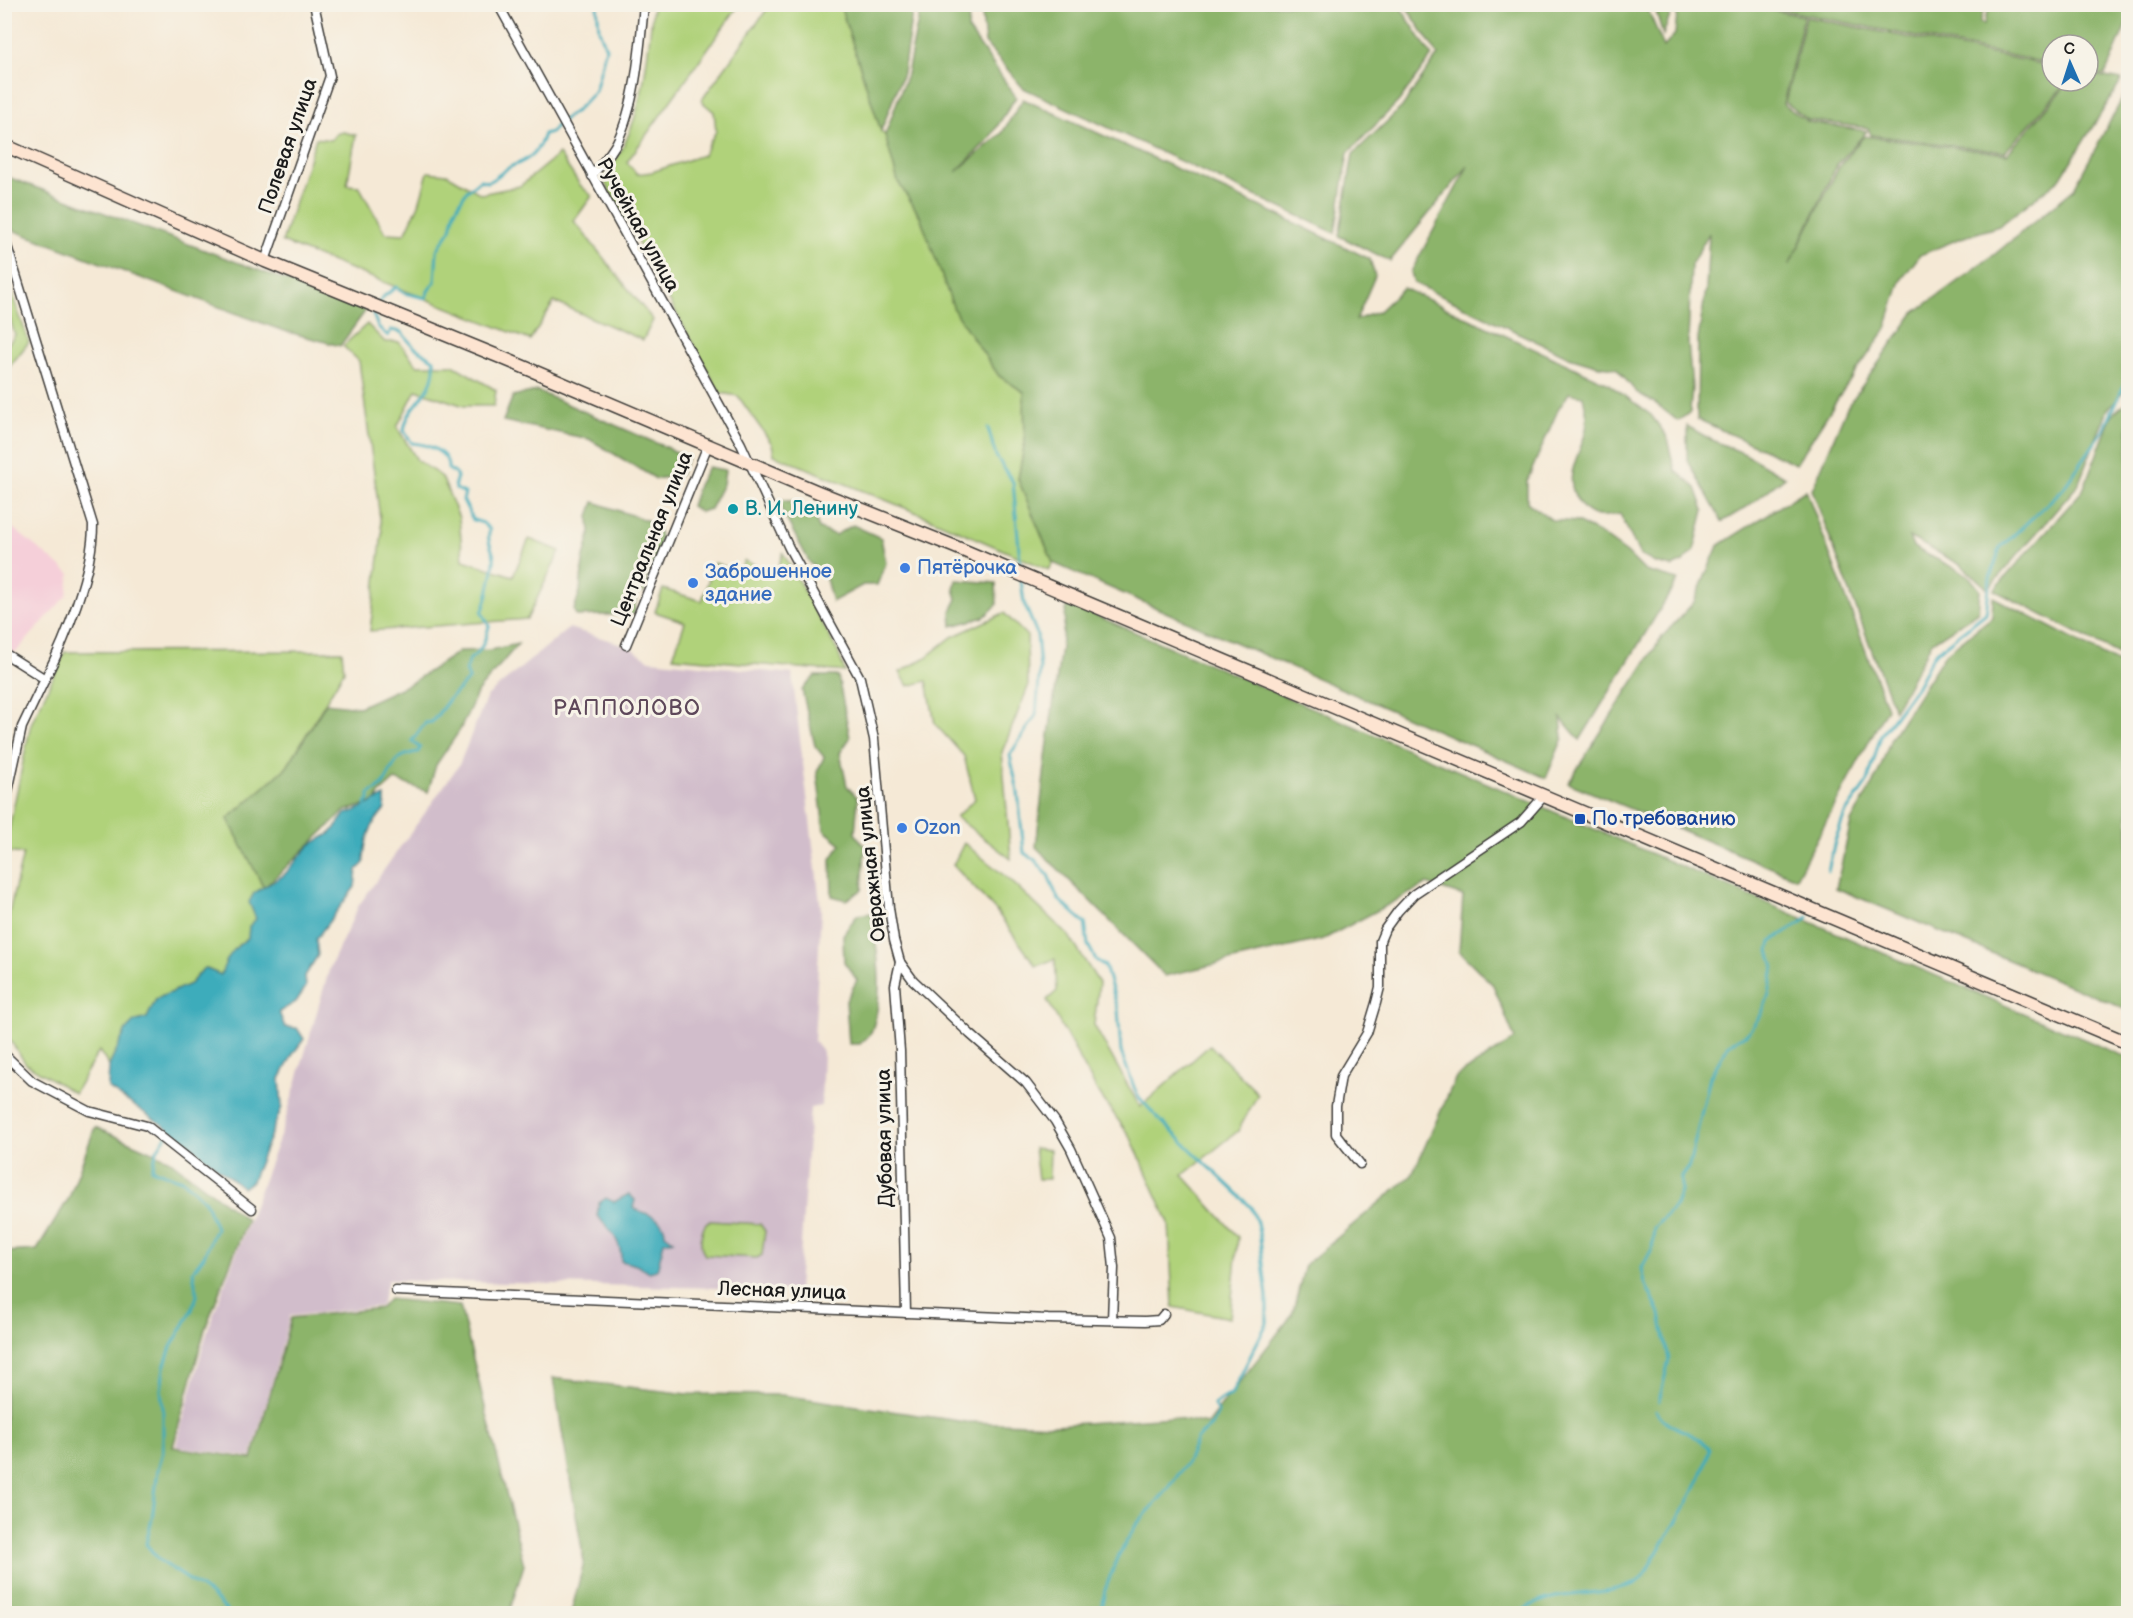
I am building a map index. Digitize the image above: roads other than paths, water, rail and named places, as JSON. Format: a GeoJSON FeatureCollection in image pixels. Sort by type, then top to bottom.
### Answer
{"type":"FeatureCollection","features":[{"type":"Feature","properties":{"kind":"main road"},"geometry":{"type":"LineString","coordinates":[[4,145],[265,261],[953,546],[2128,1043]]}},
{"type":"Feature","properties":{"kind":"street","name":"Полевая улица"},"geometry":{"type":"LineString","coordinates":[[265,261],[330,76],[314,4]]}},
{"type":"Feature","properties":{"kind":"street","name":"Ручейная улица"},"geometry":{"type":"LineString","coordinates":[[498,4],[749,462]]}},
{"type":"Feature","properties":{"kind":"street"},"geometry":{"type":"LineString","coordinates":[[592,176],[617,143],[626,116],[638,66],[644,4]]}},
{"type":"Feature","properties":{"kind":"street"},"geometry":{"type":"LineString","coordinates":[[4,236],[93,525],[93,544],[70,625],[22,727],[4,810]]}},
{"type":"Feature","properties":{"kind":"street","name":"Центральная улица"},"geometry":{"type":"LineString","coordinates":[[626,645],[708,445]]}},
{"type":"Feature","properties":{"kind":"street","name":"Овражная улица"},"geometry":{"type":"LineString","coordinates":[[749,462],[789,548],[860,678],[874,739],[889,908],[900,962],[913,980],[1026,1083],[1056,1121],[1111,1238],[1114,1268],[1112,1320]]}},
{"type":"Feature","properties":{"kind":"street"},"geometry":{"type":"LineString","coordinates":[[4,654],[45,679]]}},
{"type":"Feature","properties":{"kind":"street"},"geometry":{"type":"LineString","coordinates":[[1360,1164],[1336,1134],[1336,1106],[1341,1076],[1367,1033],[1376,1003],[1380,987],[1380,941],[1385,929],[1414,894],[1521,822],[1543,797]]}},
{"type":"Feature","properties":{"kind":"street","name":"Дубовая улица"},"geometry":{"type":"LineString","coordinates":[[900,962],[895,985],[900,1051],[906,1313]]}},
{"type":"Feature","properties":{"kind":"street"},"geometry":{"type":"LineString","coordinates":[[4,1054],[32,1081],[89,1111],[147,1126],[252,1209]]}},
{"type":"Feature","properties":{"kind":"street","name":"Лесная улица"},"geometry":{"type":"LineString","coordinates":[[396,1291],[1112,1320],[1159,1320],[1164,1314]]}},
{"type":"Feature","properties":{"kind":"water"},"geometry":{"type":"Polygon","coordinates":[[[385,796],[385,809],[375,821],[369,834],[364,863],[357,870],[355,887],[316,939],[318,955],[305,976],[306,987],[296,1002],[279,1012],[285,1027],[297,1028],[304,1039],[280,1079],[282,1107],[252,1181],[243,1188],[170,1130],[108,1088],[109,1066],[126,1030],[134,1022],[147,1018],[156,999],[190,984],[204,968],[221,975],[231,954],[248,938],[249,926],[256,919],[249,902],[254,893],[284,875],[310,845],[331,833],[345,814],[385,796]]]}},
{"type":"Feature","properties":{"kind":"water"},"geometry":{"type":"Polygon","coordinates":[[[629,1194],[635,1200],[633,1208],[658,1220],[665,1234],[673,1240],[664,1242],[657,1270],[649,1272],[621,1261],[617,1242],[611,1231],[597,1216],[599,1203],[606,1198],[614,1202],[629,1194]]]}},
{"type":"Feature","properties":{"kind":"waterway"},"geometry":{"type":"LineString","coordinates":[[379,303],[396,287],[404,293],[426,298],[435,282],[437,250],[451,229],[455,210],[466,192],[480,180],[488,182],[528,158],[536,151],[544,134],[551,132],[560,122],[576,111],[595,91],[606,48],[599,30],[597,4]]}},
{"type":"Feature","properties":{"kind":"waterway"},"geometry":{"type":"LineString","coordinates":[[365,805],[369,800],[369,794],[383,785],[396,762],[410,753],[418,752],[420,748],[412,741],[425,723],[432,722],[450,698],[469,679],[466,670],[470,659],[480,649],[489,626],[482,612],[494,561],[489,540],[490,530],[483,523],[473,520],[463,500],[465,493],[456,489],[457,477],[448,469],[445,457],[430,447],[412,443],[404,431],[410,413],[431,382],[434,360],[414,347],[401,332],[391,330],[388,336],[378,327],[373,314],[376,309]]}},
{"type":"Feature","properties":{"kind":"waterway"},"geometry":{"type":"LineString","coordinates":[[1828,871],[1835,841],[1845,814],[1868,781],[1881,735],[1917,686],[1934,654],[1986,613],[1990,578],[2000,548],[2063,489],[2103,431],[2128,377]]}},
{"type":"Feature","properties":{"kind":"waterway"},"geometry":{"type":"LineString","coordinates":[[988,428],[996,456],[1013,482],[1021,570]]}},
{"type":"Feature","properties":{"kind":"waterway"},"geometry":{"type":"LineString","coordinates":[[1021,580],[1024,603],[1037,634],[1040,669],[1036,715],[1010,755],[1018,792],[1024,853],[1035,860],[1048,875],[1058,899],[1085,923],[1088,945],[1096,960],[1105,966],[1118,1009],[1121,1052],[1137,1095],[1251,1207],[1260,1238],[1267,1297],[1267,1323],[1231,1395],[1214,1405],[1218,1412],[1211,1426],[1197,1438],[1187,1462],[1169,1488],[1136,1525],[1117,1558],[1105,1590],[1100,1614]]}},
{"type":"Feature","properties":{"kind":"waterway"},"geometry":{"type":"LineString","coordinates":[[1659,1401],[1669,1360],[1660,1314],[1645,1283],[1642,1268],[1652,1249],[1654,1228],[1676,1205],[1681,1191],[1681,1177],[1689,1166],[1710,1077],[1729,1044],[1747,1034],[1762,1013],[1769,994],[1774,967],[1769,951],[1771,941],[1808,917]]}},
{"type":"Feature","properties":{"kind":"waterway"},"geometry":{"type":"LineString","coordinates":[[170,1130],[157,1150],[152,1169],[184,1181],[205,1201],[216,1228],[204,1256],[193,1271],[197,1296],[191,1312],[171,1347],[164,1367],[161,1390],[163,1452],[158,1469],[152,1519],[146,1544],[159,1560],[210,1594],[230,1614]]}},
{"type":"Feature","properties":{"kind":"waterway"},"geometry":{"type":"LineString","coordinates":[[1519,1614],[1528,1607],[1550,1598],[1628,1586],[1640,1580],[1644,1575],[1694,1491],[1709,1449],[1697,1438],[1667,1422],[1656,1410]]}},
{"type":"Feature","properties":{"kind":"place","name":"В. И. Ленину"},"geometry":{"type":"Point","coordinates":[733,509]}},
{"type":"Feature","properties":{"kind":"place","name":"Пятёрочка"},"geometry":{"type":"Point","coordinates":[905,568]}},
{"type":"Feature","properties":{"kind":"place","name":"Заброшенное здание"},"geometry":{"type":"Point","coordinates":[693,583]}},
{"type":"Feature","properties":{"kind":"place","name":"По требованию"},"geometry":{"type":"Point","coordinates":[1580,819]}},
{"type":"Feature","properties":{"kind":"place","name":"Ozon"},"geometry":{"type":"Point","coordinates":[902,828]}},
{"type":"Feature","properties":{"kind":"district","name":"РАППОЛОВО"},"geometry":{"type":"Point","coordinates":[627,708]}}]}
